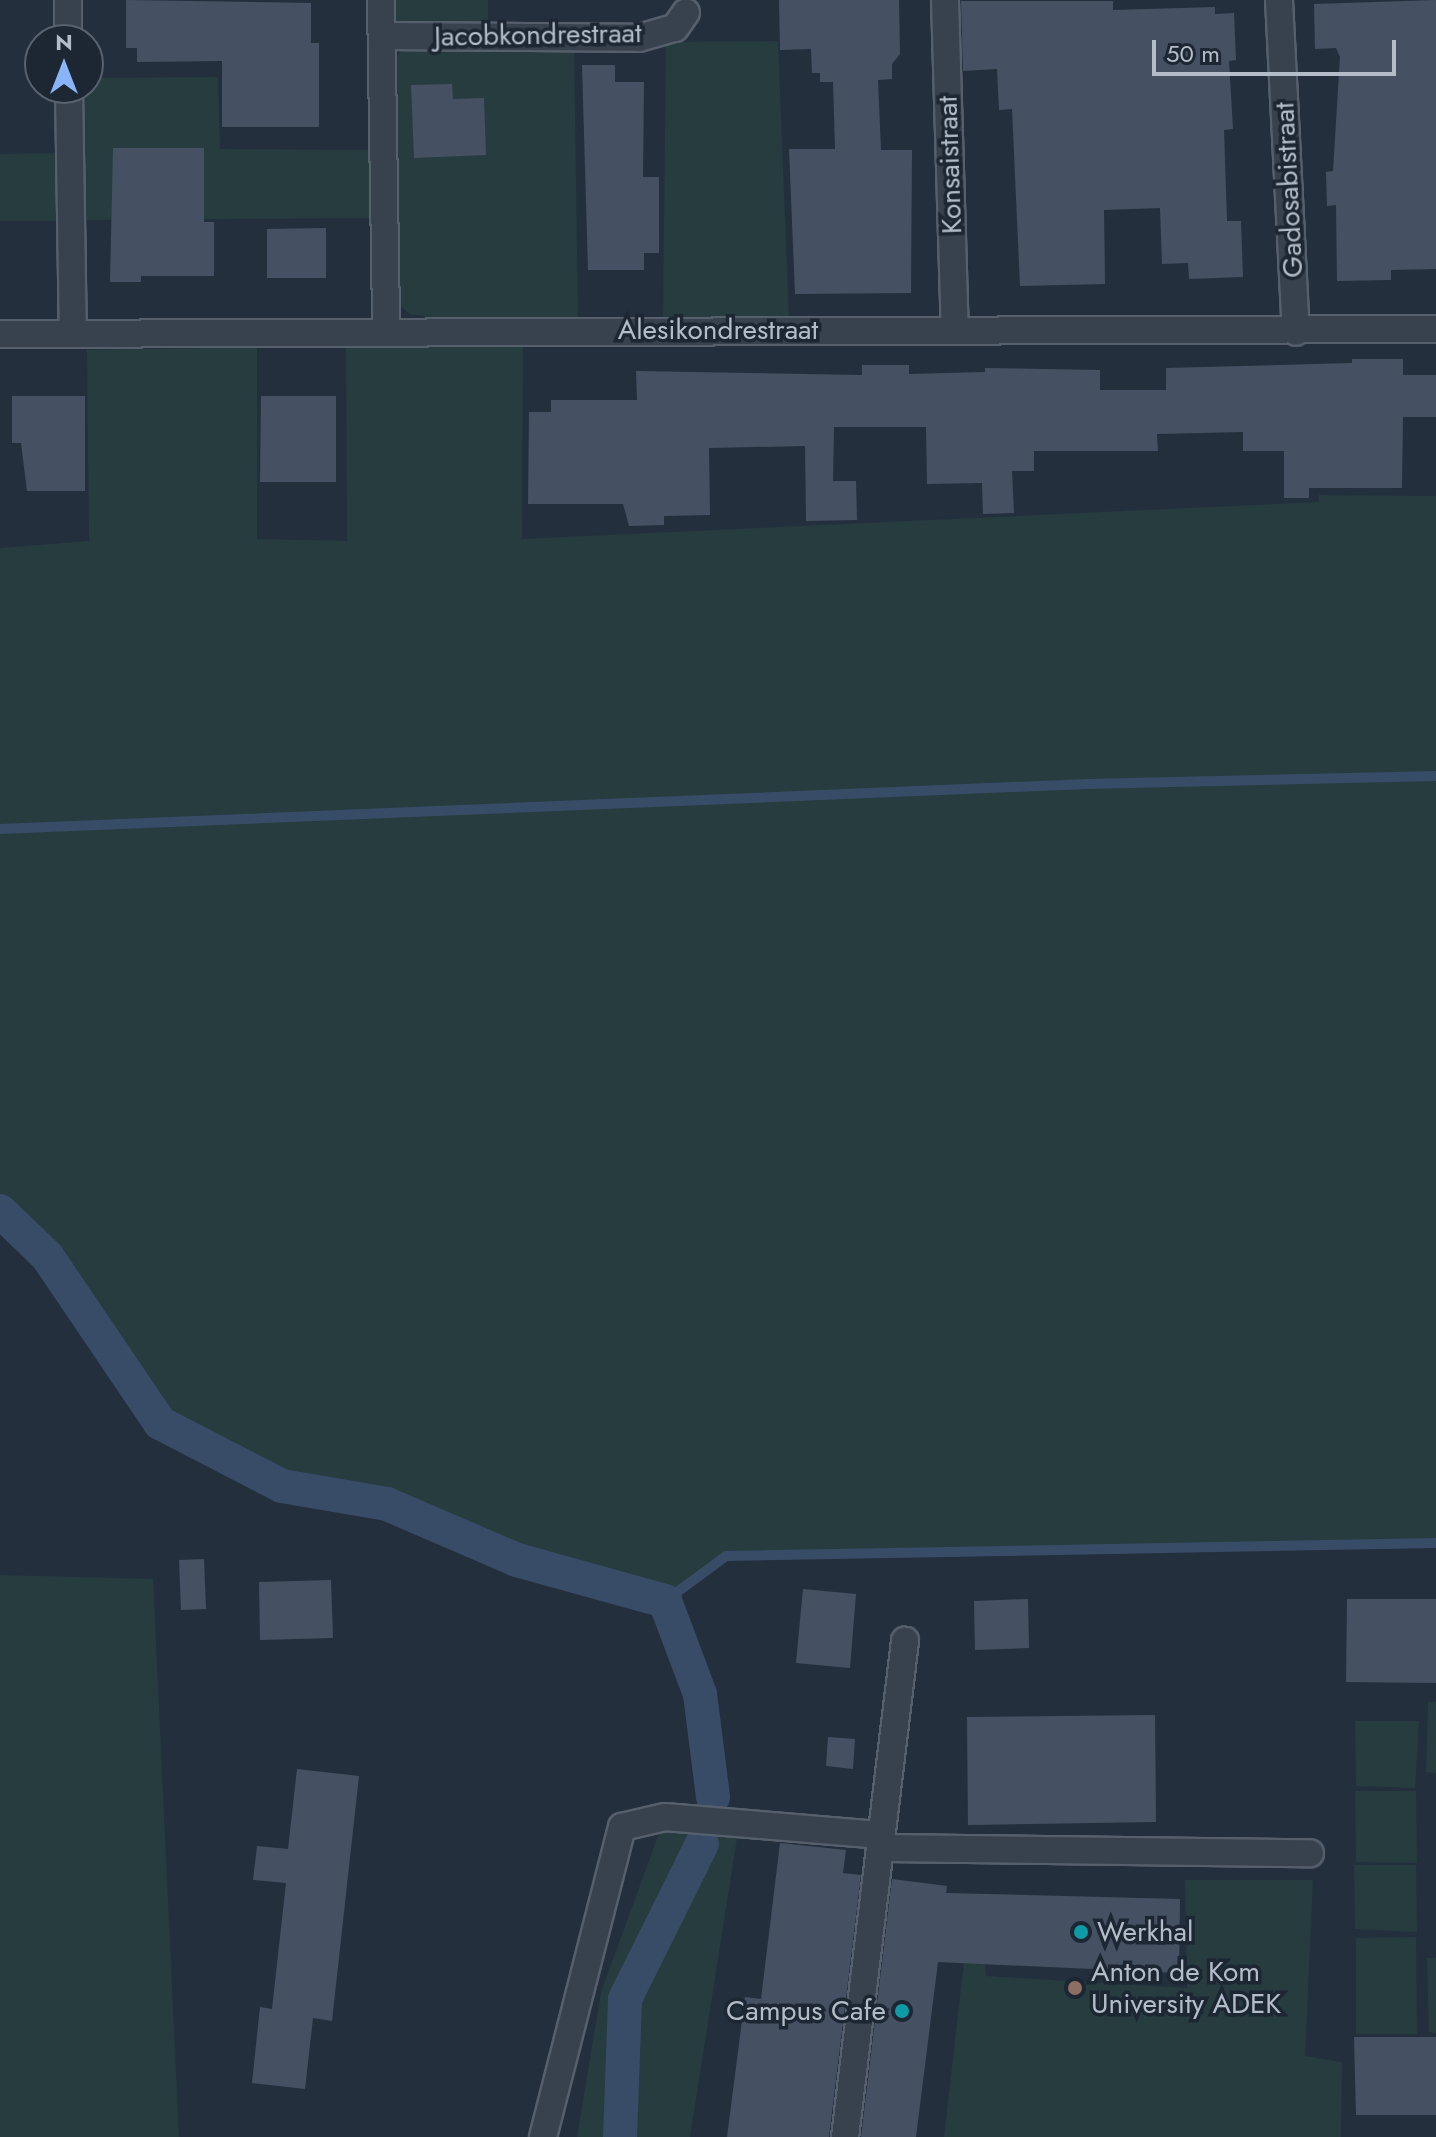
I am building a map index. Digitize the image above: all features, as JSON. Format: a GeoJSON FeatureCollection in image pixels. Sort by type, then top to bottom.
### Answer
{"type":"FeatureCollection","features":[{"type":"Feature","properties":{"kind":"street"},"geometry":{"type":"LineString","coordinates":[[68,0],[68,24]]}},
{"type":"Feature","properties":{"kind":"street"},"geometry":{"type":"LineString","coordinates":[[381,0],[386,329]]}},
{"type":"Feature","properties":{"kind":"street","name":"Konsaistraat"},"geometry":{"type":"LineString","coordinates":[[945,0],[955,331]]}},
{"type":"Feature","properties":{"kind":"street","name":"Gadosabistraat"},"geometry":{"type":"LineString","coordinates":[[1279,0],[1296,332]]}},
{"type":"Feature","properties":{"kind":"street","name":"Jacobkondrestraat"},"geometry":{"type":"LineString","coordinates":[[382,36],[639,38],[675,28],[686,12]]}},
{"type":"Feature","properties":{"kind":"street"},"geometry":{"type":"LineString","coordinates":[[69,104],[73,333]]}},
{"type":"Feature","properties":{"kind":"street","name":"Alesikondrestraat"},"geometry":{"type":"LineString","coordinates":[[0,334],[386,329],[1296,332],[1436,329]]}},
{"type":"Feature","properties":{"kind":"street"},"geometry":{"type":"LineString","coordinates":[[845,2137],[905,1641]]}},
{"type":"Feature","properties":{"kind":"street"},"geometry":{"type":"LineString","coordinates":[[543,2137],[622,1827],[665,1817],[880,1842],[1310,1853]]}},
{"type":"Feature","properties":{"kind":"green space"},"geometry":{"type":"Polygon","coordinates":[[[387,0],[488,0],[488,25],[403,25],[393,21],[387,0]]]}},
{"type":"Feature","properties":{"kind":"green space"},"geometry":{"type":"Polygon","coordinates":[[[778,41],[789,319],[663,317],[666,42],[778,41]]]}},
{"type":"Feature","properties":{"kind":"green space"},"geometry":{"type":"Polygon","coordinates":[[[408,43],[574,44],[578,317],[428,317],[410,314],[396,302],[393,61],[408,43]]]}},
{"type":"Feature","properties":{"kind":"green space"},"geometry":{"type":"Polygon","coordinates":[[[218,77],[220,149],[373,150],[374,218],[80,220],[78,104],[104,104],[104,78],[218,77]]]}},
{"type":"Feature","properties":{"kind":"green space"},"geometry":{"type":"Polygon","coordinates":[[[60,153],[60,221],[0,221],[0,154],[60,153]]]}},
{"type":"Feature","properties":{"kind":"green space"},"geometry":{"type":"Polygon","coordinates":[[[523,343],[522,539],[1319,502],[1319,495],[1436,496],[1436,1543],[726,1556],[665,1601],[517,1560],[387,1504],[282,1486],[160,1423],[47,1256],[0,1211],[0,548],[89,541],[87,350],[257,347],[257,539],[347,541],[346,345],[523,343]]]}},
{"type":"Feature","properties":{"kind":"green space"},"geometry":{"type":"Polygon","coordinates":[[[0,1575],[153,1579],[179,2137],[0,2137],[0,1575]]]}},
{"type":"Feature","properties":{"kind":"green space"},"geometry":{"type":"Polygon","coordinates":[[[1428,1702],[1436,1702],[1436,1773],[1426,1772],[1428,1702]]]}},
{"type":"Feature","properties":{"kind":"green space"},"geometry":{"type":"Polygon","coordinates":[[[1355,1721],[1419,1721],[1415,1788],[1356,1786],[1355,1721]]]}},
{"type":"Feature","properties":{"kind":"green space"},"geometry":{"type":"Polygon","coordinates":[[[1355,1791],[1416,1791],[1417,1863],[1356,1862],[1355,1791]]]}},
{"type":"Feature","properties":{"kind":"green space"},"geometry":{"type":"Polygon","coordinates":[[[661,1828],[737,1838],[690,2137],[577,2137],[601,1992],[661,1828]]]}},
{"type":"Feature","properties":{"kind":"green space"},"geometry":{"type":"Polygon","coordinates":[[[1354,1865],[1416,1865],[1417,1932],[1355,1929],[1354,1865]]]}},
{"type":"Feature","properties":{"kind":"green space"},"geometry":{"type":"Polygon","coordinates":[[[1185,1880],[1313,1880],[1305,2056],[1342,2062],[1341,2137],[944,2137],[970,1909],[977,1899],[986,1976],[1187,1988],[1185,1880]]]}},
{"type":"Feature","properties":{"kind":"green space"},"geometry":{"type":"Polygon","coordinates":[[[1416,1937],[1417,2034],[1356,2034],[1356,1938],[1416,1937]]]}},
{"type":"Feature","properties":{"kind":"green space"},"geometry":{"type":"Polygon","coordinates":[[[1427,1958],[1436,1958],[1436,2033],[1429,2032],[1427,1958]]]}},
{"type":"Feature","properties":{"kind":"building"},"geometry":{"type":"Polygon","coordinates":[[[126,0],[311,3],[311,43],[319,43],[319,127],[222,127],[222,61],[137,62],[137,48],[126,48],[126,0]]]}},
{"type":"Feature","properties":{"kind":"building"},"geometry":{"type":"Polygon","coordinates":[[[779,0],[899,0],[900,54],[892,64],[892,79],[878,80],[881,150],[912,150],[911,293],[795,294],[789,149],[835,149],[833,82],[820,82],[820,73],[812,73],[811,49],[780,50],[779,0]]]}},
{"type":"Feature","properties":{"kind":"building"},"geometry":{"type":"Polygon","coordinates":[[[1436,0],[1436,269],[1391,270],[1391,280],[1337,281],[1336,205],[1327,206],[1326,172],[1333,171],[1340,57],[1336,48],[1315,49],[1314,4],[1436,0]]]}},
{"type":"Feature","properties":{"kind":"building"},"geometry":{"type":"Polygon","coordinates":[[[961,1],[1113,1],[1113,10],[1215,7],[1215,14],[1234,13],[1236,60],[1229,61],[1233,129],[1224,130],[1227,221],[1241,221],[1243,277],[1189,279],[1188,263],[1162,264],[1160,208],[1104,210],[1105,284],[1020,286],[1012,109],[999,110],[997,69],[963,71],[961,1]]]}},
{"type":"Feature","properties":{"kind":"building"},"geometry":{"type":"Polygon","coordinates":[[[582,65],[615,65],[615,82],[644,82],[643,177],[659,177],[659,253],[644,253],[644,270],[588,270],[582,65]]]}},
{"type":"Feature","properties":{"kind":"building"},"geometry":{"type":"Polygon","coordinates":[[[452,84],[453,99],[484,98],[486,155],[414,158],[411,85],[452,84]]]}},
{"type":"Feature","properties":{"kind":"building"},"geometry":{"type":"Polygon","coordinates":[[[113,148],[204,148],[204,222],[214,222],[214,276],[141,276],[141,282],[110,282],[113,148]]]}},
{"type":"Feature","properties":{"kind":"building"},"geometry":{"type":"Polygon","coordinates":[[[326,228],[326,278],[267,278],[267,229],[326,228]]]}},
{"type":"Feature","properties":{"kind":"building"},"geometry":{"type":"Polygon","coordinates":[[[1352,359],[1403,359],[1403,375],[1436,375],[1436,417],[1403,417],[1402,488],[1309,488],[1309,498],[1284,498],[1284,451],[1243,451],[1243,432],[1157,434],[1158,451],[1034,451],[1034,471],[1012,471],[1014,513],[983,514],[982,483],[927,484],[926,427],[834,427],[833,481],[856,481],[857,520],[806,521],[805,446],[709,448],[710,515],[664,516],[664,525],[629,526],[623,504],[528,504],[529,412],[551,412],[551,400],[637,400],[636,371],[862,375],[862,365],[909,365],[909,374],[985,372],[985,368],[1100,370],[1100,390],[1166,390],[1166,368],[1352,363],[1352,359]]]}},
{"type":"Feature","properties":{"kind":"building"},"geometry":{"type":"Polygon","coordinates":[[[12,396],[85,396],[85,491],[27,491],[21,443],[12,443],[12,396]]]}},
{"type":"Feature","properties":{"kind":"building"},"geometry":{"type":"Polygon","coordinates":[[[261,396],[336,396],[336,482],[260,482],[261,396]]]}},
{"type":"Feature","properties":{"kind":"building"},"geometry":{"type":"Polygon","coordinates":[[[204,1559],[206,1609],[181,1610],[179,1560],[204,1559]]]}},
{"type":"Feature","properties":{"kind":"building"},"geometry":{"type":"Polygon","coordinates":[[[331,1580],[333,1638],[260,1640],[259,1582],[331,1580]]]}},
{"type":"Feature","properties":{"kind":"building"},"geometry":{"type":"Polygon","coordinates":[[[803,1589],[856,1594],[850,1668],[796,1663],[803,1589]]]}},
{"type":"Feature","properties":{"kind":"building"},"geometry":{"type":"Polygon","coordinates":[[[1028,1599],[1029,1648],[975,1650],[974,1601],[1028,1599]]]}},
{"type":"Feature","properties":{"kind":"building"},"geometry":{"type":"Polygon","coordinates":[[[1347,1599],[1436,1599],[1436,1683],[1346,1682],[1347,1599]]]}},
{"type":"Feature","properties":{"kind":"building"},"geometry":{"type":"Polygon","coordinates":[[[1155,1715],[1156,1822],[968,1825],[967,1717],[1155,1715]]]}},
{"type":"Feature","properties":{"kind":"building"},"geometry":{"type":"Polygon","coordinates":[[[828,1737],[855,1739],[853,1769],[826,1766],[828,1737]]]}},
{"type":"Feature","properties":{"kind":"building"},"geometry":{"type":"Polygon","coordinates":[[[297,1769],[359,1776],[332,2021],[313,2018],[305,2089],[252,2083],[260,2007],[272,2009],[286,1883],[253,1880],[257,1846],[288,1849],[297,1769]]]}},
{"type":"Feature","properties":{"kind":"building"},"geometry":{"type":"Polygon","coordinates":[[[780,1843],[846,1850],[843,1873],[861,1875],[829,2137],[727,2137],[745,1997],[761,1999],[780,1843]]]}},
{"type":"Feature","properties":{"kind":"building"},"geometry":{"type":"Polygon","coordinates":[[[892,1879],[947,1886],[946,1893],[1180,1899],[1179,1973],[938,1962],[916,2137],[861,2137],[892,1879]]]}},
{"type":"Feature","properties":{"kind":"building"},"geometry":{"type":"Polygon","coordinates":[[[1354,2037],[1436,2037],[1436,2115],[1356,2115],[1354,2037]]]}},
{"type":"Feature","properties":{"kind":"waterway"},"geometry":{"type":"LineString","coordinates":[[0,829],[1087,784],[1436,776]]}},
{"type":"Feature","properties":{"kind":"waterway"},"geometry":{"type":"LineString","coordinates":[[0,1211],[47,1256],[160,1423],[282,1486],[387,1504],[517,1560],[665,1601],[700,1694],[713,1797]]}},
{"type":"Feature","properties":{"kind":"waterway"},"geometry":{"type":"LineString","coordinates":[[665,1601],[726,1556],[1436,1543]]}},
{"type":"Feature","properties":{"kind":"waterway"},"geometry":{"type":"LineString","coordinates":[[620,2137],[625,1999],[702,1844]]}},
{"type":"Feature","properties":{"kind":"place","name":"Werkhal"},"geometry":{"type":"Point","coordinates":[1081,1932]}},
{"type":"Feature","properties":{"kind":"place","name":"Anton de Kom University ADEK"},"geometry":{"type":"Point","coordinates":[1075,1988]}},
{"type":"Feature","properties":{"kind":"place","name":"Campus Cafe"},"geometry":{"type":"Point","coordinates":[902,2011]}}]}
